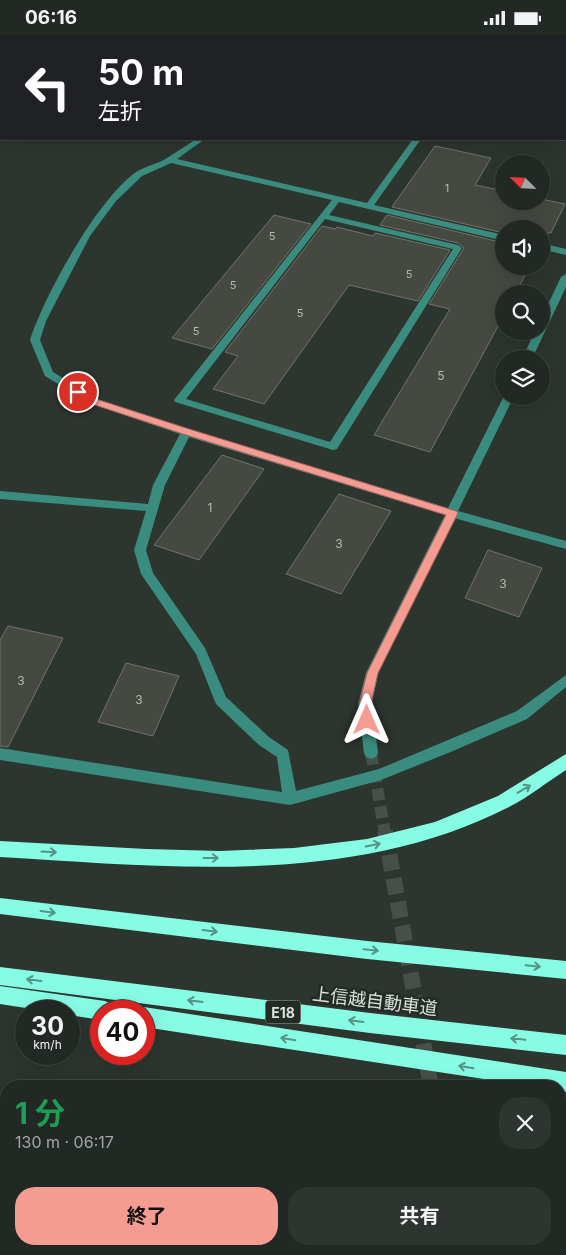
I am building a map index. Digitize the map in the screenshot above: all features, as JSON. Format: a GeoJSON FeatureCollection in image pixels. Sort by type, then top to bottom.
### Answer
{"type":"FeatureCollection","features":[{"type":"Feature","properties":{"kind":"highway"},"geometry":{"type":"LineString","coordinates":[[0,849],[179,858],[267,859],[348,851],[419,835],[487,811],[552,772],[566,761]]}},
{"type":"Feature","properties":{"kind":"highway"},"geometry":{"type":"LineString","coordinates":[[0,906],[367,950],[566,970]]}},
{"type":"Feature","properties":{"kind":"highway","name":"上信越自動車道"},"geometry":{"type":"LineString","coordinates":[[0,976],[360,1022],[566,1045]]}},
{"type":"Feature","properties":{"kind":"highway"},"geometry":{"type":"LineString","coordinates":[[0,995],[90,1009]]}},
{"type":"Feature","properties":{"kind":"highway"},"geometry":{"type":"LineString","coordinates":[[155,1019],[553,1080]]}},
{"type":"Feature","properties":{"kind":"street"},"geometry":{"type":"LineString","coordinates":[[200,140],[170,160],[139,174],[113,199],[86,236],[41,321],[35,340],[49,374],[93,401],[186,432],[452,513],[566,545]]}},
{"type":"Feature","properties":{"kind":"street"},"geometry":{"type":"LineString","coordinates":[[369,206],[416,140]]}},
{"type":"Feature","properties":{"kind":"street"},"geometry":{"type":"LineString","coordinates":[[170,160],[495,235]]}},
{"type":"Feature","properties":{"kind":"street"},"geometry":{"type":"LineString","coordinates":[[323,216],[458,248],[333,445],[179,400],[323,216],[337,199]]}},
{"type":"Feature","properties":{"kind":"street"},"geometry":{"type":"LineString","coordinates":[[550,248],[566,252]]}},
{"type":"Feature","properties":{"kind":"street"},"geometry":{"type":"LineString","coordinates":[[550,311],[566,277]]}},
{"type":"Feature","properties":{"kind":"street"},"geometry":{"type":"LineString","coordinates":[[371,753],[365,704],[372,673],[505,405]]}},
{"type":"Feature","properties":{"kind":"street"},"geometry":{"type":"LineString","coordinates":[[186,432],[159,485],[140,550],[147,574],[201,651],[221,700],[264,741],[283,754],[290,799]]}},
{"type":"Feature","properties":{"kind":"street"},"geometry":{"type":"LineString","coordinates":[[0,495],[152,509]]}},
{"type":"Feature","properties":{"kind":"street"},"geometry":{"type":"LineString","coordinates":[[0,754],[290,799],[381,774],[448,747],[522,715],[566,680]]}},
{"type":"Feature","properties":{"kind":"building"},"geometry":{"type":"Polygon","coordinates":[[[435,146],[491,158],[475,185],[495,189],[495,210],[550,210],[550,201],[565,204],[551,233],[550,220],[495,220],[495,231],[392,207],[435,146]]]}},
{"type":"Feature","properties":{"kind":"building"},"geometry":{"type":"Polygon","coordinates":[[[274,215],[311,224],[212,349],[172,338],[274,215]]]}},
{"type":"Feature","properties":{"kind":"building"},"geometry":{"type":"Polygon","coordinates":[[[387,215],[495,241],[495,275],[525,275],[520,285],[495,285],[495,332],[430,452],[374,435],[450,309],[429,304],[464,248],[458,243],[380,225],[387,215]]]}},
{"type":"Feature","properties":{"kind":"building"},"geometry":{"type":"Polygon","coordinates":[[[322,226],[335,229],[337,227],[373,236],[375,233],[450,250],[418,301],[349,285],[264,404],[213,389],[238,356],[225,352],[322,226]]]}},
{"type":"Feature","properties":{"kind":"building"},"geometry":{"type":"Polygon","coordinates":[[[222,455],[264,469],[199,560],[154,545],[222,455]]]}},
{"type":"Feature","properties":{"kind":"building"},"geometry":{"type":"Polygon","coordinates":[[[339,494],[391,511],[341,594],[286,574],[339,494]]]}},
{"type":"Feature","properties":{"kind":"building"},"geometry":{"type":"Polygon","coordinates":[[[488,550],[542,568],[519,617],[465,598],[488,550]]]}},
{"type":"Feature","properties":{"kind":"building"},"geometry":{"type":"Polygon","coordinates":[[[8,626],[63,638],[8,747],[0,746],[0,640],[8,626]]]}},
{"type":"Feature","properties":{"kind":"building"},"geometry":{"type":"Polygon","coordinates":[[[126,663],[179,676],[153,736],[98,722],[126,663]]]}},
{"type":"Feature","properties":{"kind":"tunnel"},"geometry":{"type":"LineString","coordinates":[[371,753],[385,833]]}},
{"type":"Feature","properties":{"kind":"tunnel"},"geometry":{"type":"LineString","coordinates":[[385,831],[430,1080]]}},
{"type":"Feature","properties":{"kind":"route"},"geometry":{"type":"LineString","coordinates":[[78,392],[93,401],[186,432],[452,513],[372,673],[365,704],[367,720]]}}]}
